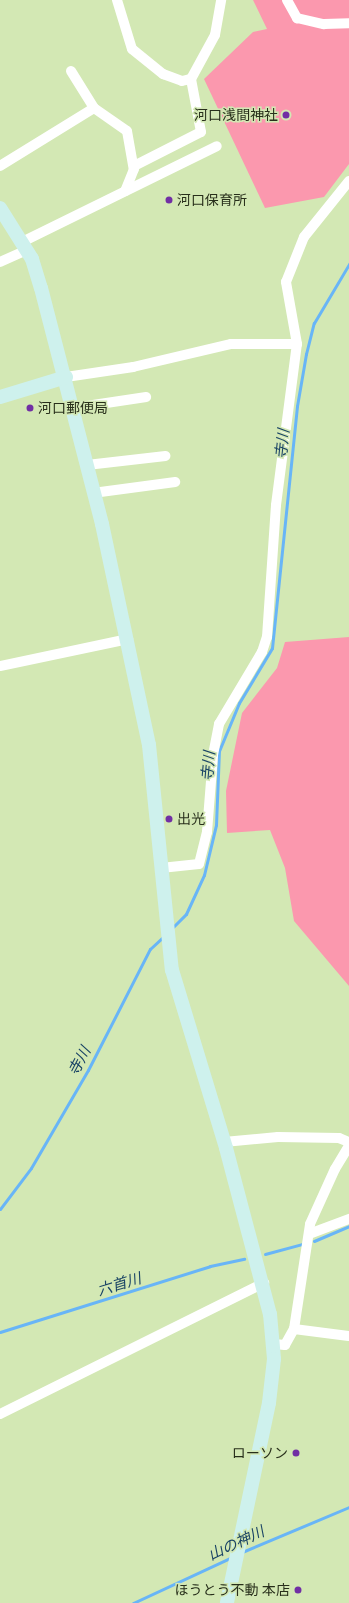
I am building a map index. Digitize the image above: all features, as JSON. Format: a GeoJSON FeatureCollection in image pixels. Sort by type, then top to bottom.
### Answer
{"type":"FeatureCollection","features":[{"type":"Feature","properties":{"kind":"street"},"geometry":{"type":"LineString","coordinates":[[117,0],[132,49],[163,74],[182,81],[191,79]]}},
{"type":"Feature","properties":{"kind":"street"},"geometry":{"type":"LineString","coordinates":[[134,166],[201,132],[191,79],[215,35],[221,0]]}},
{"type":"Feature","properties":{"kind":"street"},"geometry":{"type":"LineString","coordinates":[[287,0],[297,18],[324,24],[349,23]]}},
{"type":"Feature","properties":{"kind":"street"},"geometry":{"type":"LineString","coordinates":[[71,71],[94,108],[127,132],[134,166],[125,191]]}},
{"type":"Feature","properties":{"kind":"street"},"geometry":{"type":"LineString","coordinates":[[0,166],[94,108]]}},
{"type":"Feature","properties":{"kind":"street"},"geometry":{"type":"LineString","coordinates":[[0,262],[24,246],[125,191],[217,146]]}},
{"type":"Feature","properties":{"kind":"street"},"geometry":{"type":"LineString","coordinates":[[161,868],[199,864],[207,832],[213,755],[220,724],[262,652],[267,637],[276,505],[297,344],[286,282],[304,237],[349,181]]}},
{"type":"Feature","properties":{"kind":"street"},"geometry":{"type":"LineString","coordinates":[[0,208],[24,246],[66,377],[128,639],[149,748],[161,868],[166,940],[180,1001],[224,1142],[264,1282],[274,1344],[269,1403],[227,1603]]}},
{"type":"Feature","properties":{"kind":"street"},"geometry":{"type":"LineString","coordinates":[[0,397],[66,377],[133,367],[231,344],[297,344]]}},
{"type":"Feature","properties":{"kind":"street"},"geometry":{"type":"LineString","coordinates":[[73,408],[146,396]]}},
{"type":"Feature","properties":{"kind":"street"},"geometry":{"type":"LineString","coordinates":[[87,465],[165,456]]}},
{"type":"Feature","properties":{"kind":"street"},"geometry":{"type":"LineString","coordinates":[[93,493],[175,482]]}},
{"type":"Feature","properties":{"kind":"street"},"geometry":{"type":"LineString","coordinates":[[0,666],[128,639]]}},
{"type":"Feature","properties":{"kind":"street"},"geometry":{"type":"LineString","coordinates":[[224,1142],[278,1137],[339,1138],[349,1142]]}},
{"type":"Feature","properties":{"kind":"street"},"geometry":{"type":"LineString","coordinates":[[274,1344],[285,1345],[294,1329],[309,1234],[316,1208],[349,1146]]}},
{"type":"Feature","properties":{"kind":"street"},"geometry":{"type":"LineString","coordinates":[[309,1234],[349,1219]]}},
{"type":"Feature","properties":{"kind":"street"},"geometry":{"type":"LineString","coordinates":[[0,1414],[264,1282]]}},
{"type":"Feature","properties":{"kind":"street"},"geometry":{"type":"LineString","coordinates":[[294,1329],[349,1336]]}},
{"type":"Feature","properties":{"kind":"shaded area"},"geometry":{"type":"Polygon","coordinates":[[[253,0],[349,0],[349,164],[324,197],[265,208],[204,79],[253,32],[267,29],[253,0]]]}},
{"type":"Feature","properties":{"kind":"shaded area"},"geometry":{"type":"Polygon","coordinates":[[[349,637],[349,986],[294,921],[285,868],[270,830],[227,833],[226,791],[242,713],[277,668],[285,642],[349,637]]]}},
{"type":"Feature","properties":{"kind":"waterway","name":"寺川"},"geometry":{"type":"LineString","coordinates":[[172,928],[186,914],[204,875],[216,825],[219,751],[239,703],[272,648],[297,406],[306,354],[314,323],[349,264]]}},
{"type":"Feature","properties":{"kind":"waterway","name":"寺川"},"geometry":{"type":"LineString","coordinates":[[0,1209],[31,1168],[88,1070],[150,949],[164,936]]}},
{"type":"Feature","properties":{"kind":"waterway","name":"六首川"},"geometry":{"type":"LineString","coordinates":[[314,1241],[349,1226]]}},
{"type":"Feature","properties":{"kind":"waterway","name":"六首川"},"geometry":{"type":"LineString","coordinates":[[265,1254],[303,1244]]}},
{"type":"Feature","properties":{"kind":"waterway","name":"六首川"},"geometry":{"type":"LineString","coordinates":[[0,1332],[210,1266],[244,1259]]}},
{"type":"Feature","properties":{"kind":"waterway","name":"山の神川"},"geometry":{"type":"LineString","coordinates":[[242,1552],[349,1507]]}},
{"type":"Feature","properties":{"kind":"waterway","name":"山の神川"},"geometry":{"type":"LineString","coordinates":[[133,1603],[232,1557]]}},
{"type":"Feature","properties":{"kind":"place","name":"河口浅間神社"},"geometry":{"type":"Point","coordinates":[286,115]}},
{"type":"Feature","properties":{"kind":"place","name":"河口保育所"},"geometry":{"type":"Point","coordinates":[169,200]}},
{"type":"Feature","properties":{"kind":"place","name":"河口郵便局"},"geometry":{"type":"Point","coordinates":[30,408]}},
{"type":"Feature","properties":{"kind":"place","name":"出光"},"geometry":{"type":"Point","coordinates":[169,819]}},
{"type":"Feature","properties":{"kind":"place","name":"ローソン"},"geometry":{"type":"Point","coordinates":[296,1453]}},
{"type":"Feature","properties":{"kind":"place","name":"ほうとう不動 本店"},"geometry":{"type":"Point","coordinates":[298,1590]}}]}
